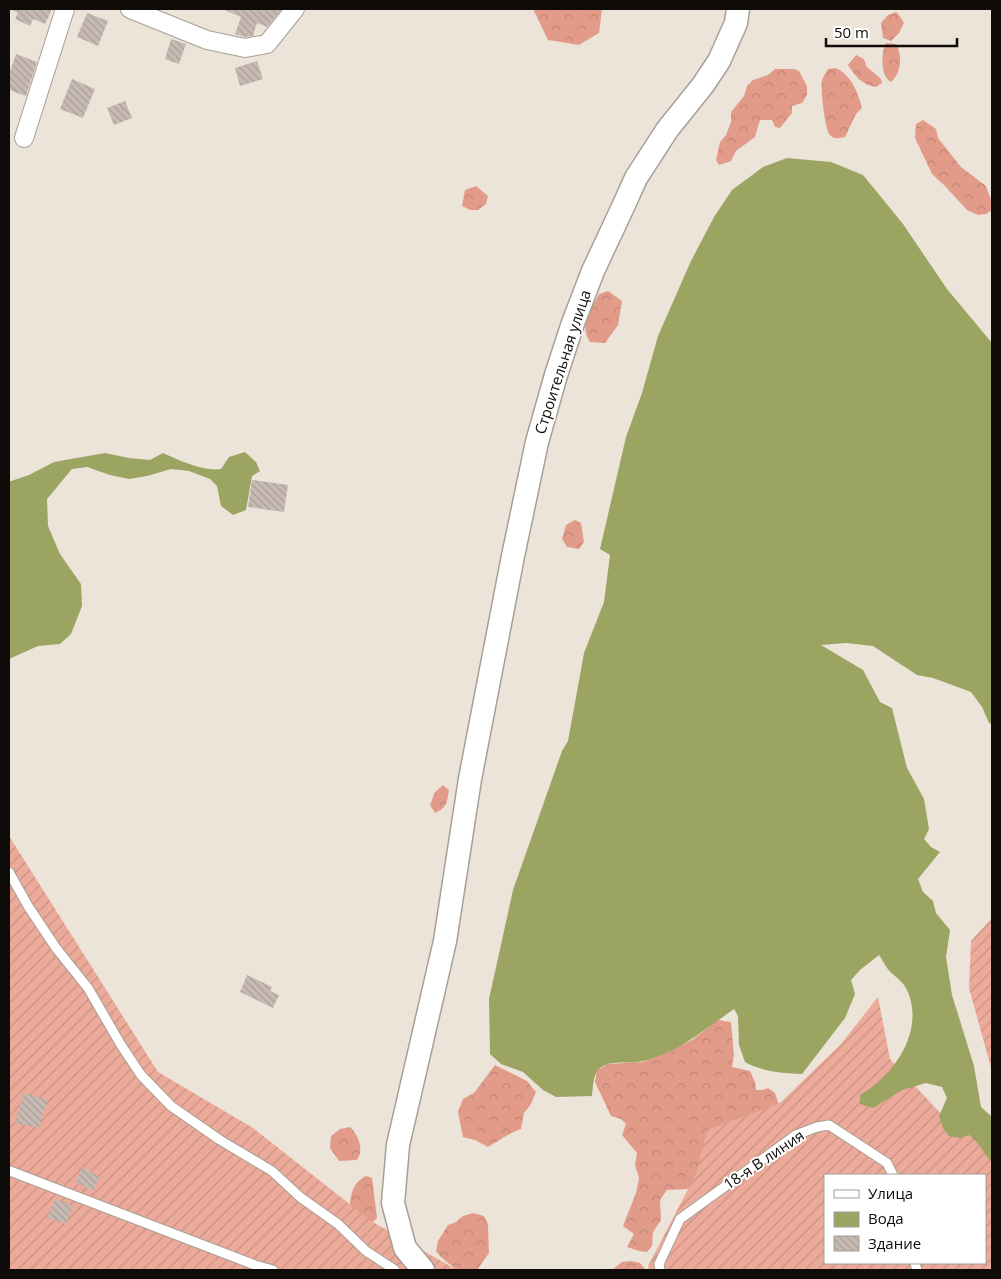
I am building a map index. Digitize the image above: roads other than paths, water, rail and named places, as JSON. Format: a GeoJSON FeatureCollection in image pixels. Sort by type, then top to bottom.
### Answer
{"type":"FeatureCollection","features":[{"type":"Feature","properties":{"kind":"street"},"geometry":{"type":"LineString","coordinates":[[24,138],[65,9]]}},
{"type":"Feature","properties":{"kind":"street"},"geometry":{"type":"LineString","coordinates":[[130,9],[206,40],[245,48],[267,44],[294,9]]}},
{"type":"Feature","properties":{"kind":"street","name":"Строительная улица"},"geometry":{"type":"LineString","coordinates":[[423,1270],[405,1248],[393,1203],[398,1145],[445,941],[470,779],[526,491],[556,375],[593,271],[636,178],[667,130],[703,85],[719,61],[736,24],[738,9]]}},
{"type":"Feature","properties":{"kind":"lane"},"geometry":{"type":"LineString","coordinates":[[9,872],[32,913],[56,948],[88,988],[121,1045],[147,1081],[172,1106],[220,1140],[272,1171],[300,1197],[338,1224],[383,1266],[395,1270]]}},
{"type":"Feature","properties":{"kind":"lane","name":"18-я В линия"},"geometry":{"type":"LineString","coordinates":[[660,1270],[659,1264],[680,1219],[796,1135],[817,1126],[829,1125],[887,1163],[892,1174]]}},
{"type":"Feature","properties":{"kind":"lane"},"geometry":{"type":"LineString","coordinates":[[10,1171],[246,1262],[273,1270]]}},
{"type":"Feature","properties":{"kind":"water"},"geometry":{"type":"Polygon","coordinates":[[[787,158],[831,162],[863,175],[903,224],[947,289],[992,343],[992,724],[989,723],[982,707],[971,692],[933,678],[917,675],[873,646],[846,643],[821,645],[863,670],[880,702],[892,708],[907,768],[924,799],[929,829],[924,839],[931,847],[940,852],[918,879],[923,892],[933,901],[936,913],[950,930],[946,957],[952,995],[974,1066],[981,1107],[992,1117],[992,1162],[969,1135],[960,1138],[949,1136],[943,1128],[939,1116],[947,1098],[942,1087],[926,1083],[902,1090],[873,1108],[860,1104],[860,1095],[884,1077],[894,1065],[908,1039],[912,1024],[912,1010],[907,990],[887,968],[879,955],[851,980],[855,994],[845,1018],[802,1074],[766,1070],[745,1062],[739,1045],[738,1016],[734,1009],[691,1040],[668,1052],[643,1061],[613,1063],[603,1066],[595,1075],[592,1096],[556,1097],[543,1090],[523,1072],[501,1064],[490,1054],[489,999],[513,890],[562,751],[568,741],[584,653],[604,602],[610,555],[600,549],[626,437],[642,393],[658,336],[691,261],[714,217],[732,190],[763,167],[787,158]]]}},
{"type":"Feature","properties":{"kind":"water"},"geometry":{"type":"Polygon","coordinates":[[[245,452],[256,462],[260,471],[252,476],[246,510],[233,515],[221,506],[217,486],[210,479],[189,471],[171,469],[129,479],[87,467],[72,469],[47,499],[48,526],[60,554],[81,584],[82,606],[71,634],[60,644],[38,646],[9,659],[9,481],[29,475],[54,462],[105,453],[150,460],[163,453],[192,465],[207,469],[221,469],[229,457],[245,452]]]}}]}
